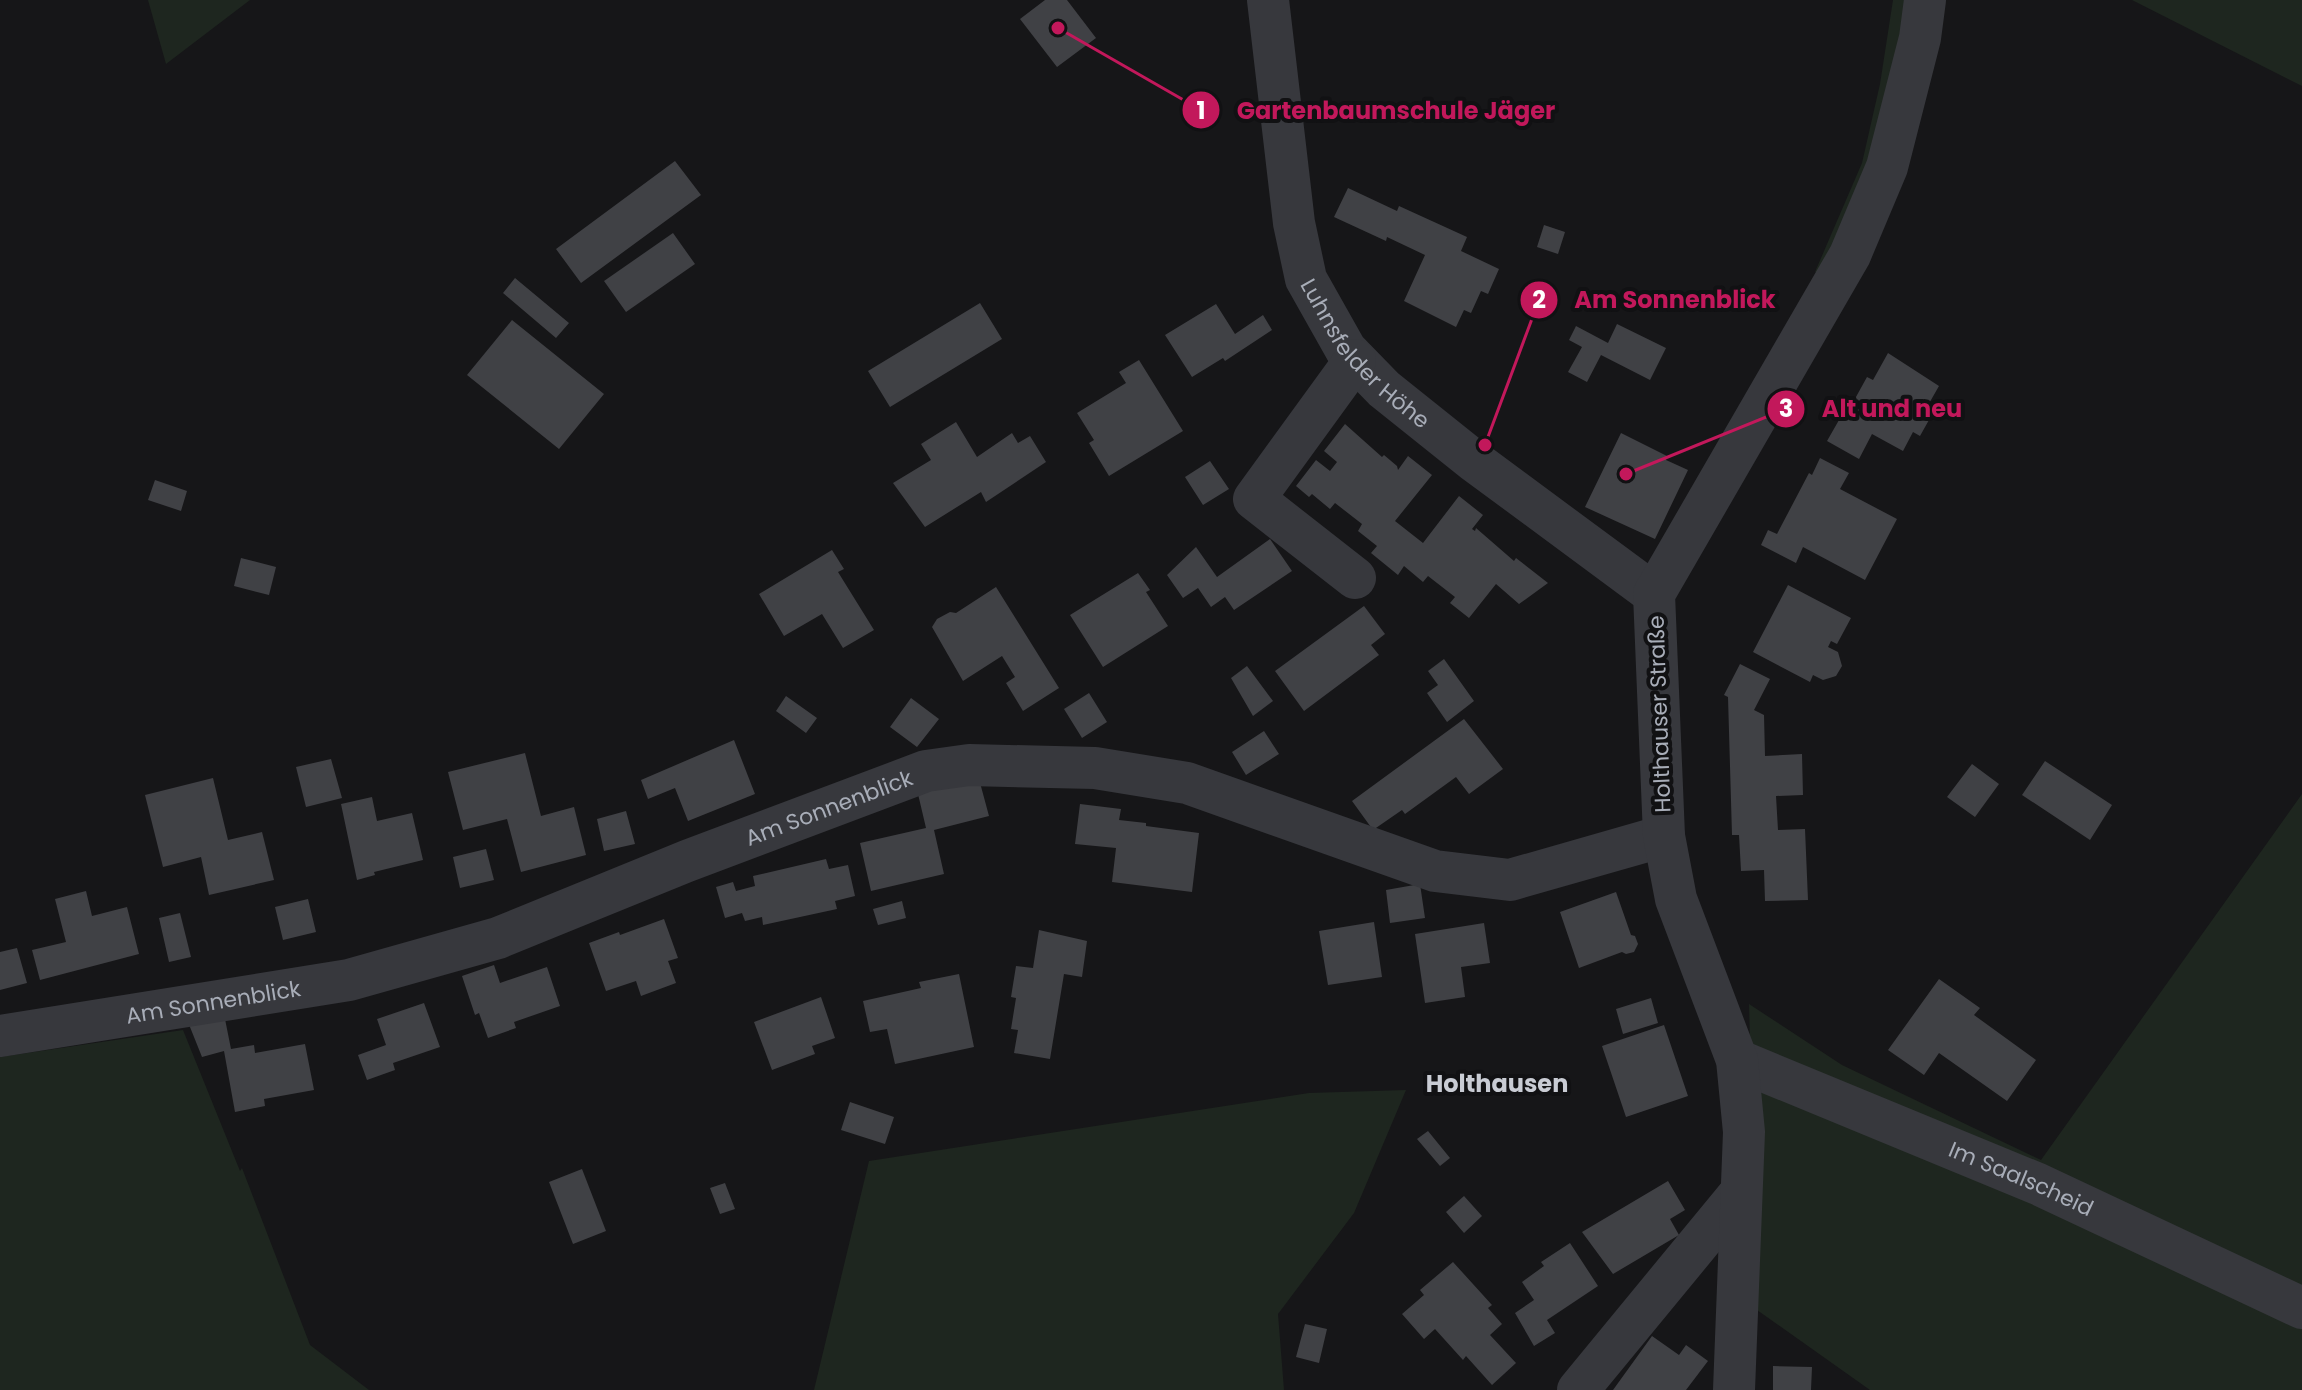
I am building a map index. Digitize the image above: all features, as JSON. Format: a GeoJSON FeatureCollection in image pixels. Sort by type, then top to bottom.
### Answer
{"type":"FeatureCollection","features":[{"type":"Feature","properties":{"kind":"street","name":"Luhnsfelder Höhe"},"geometry":{"type":"LineString","coordinates":[[1268,0],[1294,223],[1306,279],[1346,350],[1384,389],[1474,461],[1654,594]]}},
{"type":"Feature","properties":{"kind":"street","name":"Holthauser Straße"},"geometry":{"type":"LineString","coordinates":[[1734,1390],[1744,1132],[1737,1060],[1676,899],[1664,836],[1654,594],[1850,255],[1887,167],[1920,38],[1925,0]]}},
{"type":"Feature","properties":{"kind":"street"},"geometry":{"type":"LineString","coordinates":[[1355,360],[1254,499],[1355,578]]}},
{"type":"Feature","properties":{"kind":"street","name":"Am Sonnenblick"},"geometry":{"type":"LineString","coordinates":[[0,1036],[349,980],[498,938],[687,861],[926,771],[969,765],[1095,768],[1187,783],[1435,871],[1510,880],[1664,836]]}},
{"type":"Feature","properties":{"kind":"street","name":"Im Saalscheid"},"geometry":{"type":"LineString","coordinates":[[1737,1060],[2038,1184],[2302,1308]]}},
{"type":"Feature","properties":{"kind":"street"},"geometry":{"type":"LineString","coordinates":[[1578,1390],[1741,1192]]}},
{"type":"Feature","properties":{"kind":"shaded area"},"geometry":{"type":"Polygon","coordinates":[[[148,0],[250,0],[166,64],[148,0]]]}},
{"type":"Feature","properties":{"kind":"shaded area"},"geometry":{"type":"Polygon","coordinates":[[[1893,0],[1907,0],[1883,135],[1825,274],[1815,272],[1862,163],[1880,84],[1893,0]]]}},
{"type":"Feature","properties":{"kind":"shaded area"},"geometry":{"type":"Polygon","coordinates":[[[2132,0],[2302,0],[2302,86],[2132,0]]]}},
{"type":"Feature","properties":{"kind":"shaded area"},"geometry":{"type":"Polygon","coordinates":[[[2302,794],[2302,1390],[1870,1390],[1757,1310],[1749,1004],[1842,1065],[2041,1160],[2302,794]]]}},
{"type":"Feature","properties":{"kind":"shaded area"},"geometry":{"type":"Polygon","coordinates":[[[183,1030],[240,1171],[242,1168],[310,1345],[369,1390],[0,1390],[0,1057],[183,1030]]]}},
{"type":"Feature","properties":{"kind":"shaded area"},"geometry":{"type":"Polygon","coordinates":[[[1406,1090],[1354,1213],[1278,1314],[1284,1390],[814,1390],[869,1161],[1309,1093],[1406,1090]]]}},
{"type":"Feature","properties":{"kind":"building"},"geometry":{"type":"Polygon","coordinates":[[[1045,0],[1067,0],[1096,38],[1057,67],[1020,19],[1045,0]]]}},
{"type":"Feature","properties":{"kind":"building"},"geometry":{"type":"Polygon","coordinates":[[[675,161],[701,195],[581,283],[556,249],[675,161]]]}},
{"type":"Feature","properties":{"kind":"building"},"geometry":{"type":"Polygon","coordinates":[[[1348,188],[1397,211],[1399,206],[1467,237],[1461,251],[1499,269],[1488,294],[1481,291],[1471,313],[1464,310],[1456,327],[1404,301],[1425,255],[1334,217],[1348,188]]]}},
{"type":"Feature","properties":{"kind":"building"},"geometry":{"type":"Polygon","coordinates":[[[1544,225],[1565,232],[1558,254],[1537,247],[1544,225]]]}},
{"type":"Feature","properties":{"kind":"building"},"geometry":{"type":"Polygon","coordinates":[[[673,233],[695,264],[626,312],[604,281],[673,233]]]}},
{"type":"Feature","properties":{"kind":"building"},"geometry":{"type":"Polygon","coordinates":[[[515,278],[569,323],[556,338],[503,293],[515,278]]]}},
{"type":"Feature","properties":{"kind":"building"},"geometry":{"type":"Polygon","coordinates":[[[980,303],[1002,339],[890,407],[868,371],[980,303]]]}},
{"type":"Feature","properties":{"kind":"building"},"geometry":{"type":"Polygon","coordinates":[[[1216,304],[1235,334],[1263,315],[1272,330],[1225,361],[1223,358],[1192,377],[1165,335],[1216,304]]]}},
{"type":"Feature","properties":{"kind":"building"},"geometry":{"type":"Polygon","coordinates":[[[512,320],[604,394],[559,449],[467,375],[512,320]]]}},
{"type":"Feature","properties":{"kind":"building"},"geometry":{"type":"Polygon","coordinates":[[[1617,324],[1666,348],[1650,380],[1601,355],[1587,382],[1568,372],[1582,347],[1569,340],[1576,326],[1608,343],[1617,324]]]}},
{"type":"Feature","properties":{"kind":"building"},"geometry":{"type":"Polygon","coordinates":[[[1888,353],[1939,386],[1927,407],[1934,411],[1920,436],[1913,432],[1903,451],[1872,434],[1859,459],[1827,441],[1867,377],[1873,380],[1888,353]]]}},
{"type":"Feature","properties":{"kind":"building"},"geometry":{"type":"Polygon","coordinates":[[[1139,360],[1183,431],[1109,476],[1089,443],[1094,440],[1077,413],[1126,383],[1119,372],[1139,360]]]}},
{"type":"Feature","properties":{"kind":"building"},"geometry":{"type":"Polygon","coordinates":[[[956,422],[977,457],[1012,433],[1018,443],[1030,436],[1046,462],[986,502],[981,492],[925,527],[893,483],[931,460],[921,444],[956,422]]]}},
{"type":"Feature","properties":{"kind":"building"},"geometry":{"type":"Polygon","coordinates":[[[1345,424],[1398,470],[1408,456],[1432,475],[1395,521],[1423,543],[1459,496],[1483,515],[1472,529],[1475,531],[1476,528],[1514,561],[1516,558],[1548,583],[1519,604],[1496,584],[1469,618],[1450,603],[1455,597],[1428,576],[1423,582],[1404,566],[1398,575],[1371,553],[1377,546],[1358,531],[1362,524],[1335,503],[1330,509],[1296,486],[1316,460],[1330,471],[1337,462],[1324,451],[1345,424]]]}},
{"type":"Feature","properties":{"kind":"building"},"geometry":{"type":"Polygon","coordinates":[[[1621,433],[1688,470],[1655,539],[1585,507],[1621,433]]]}},
{"type":"Feature","properties":{"kind":"building"},"geometry":{"type":"Polygon","coordinates":[[[1820,458],[1849,473],[1840,489],[1897,519],[1865,580],[1803,547],[1796,563],[1761,545],[1768,530],[1777,534],[1820,458]]]}},
{"type":"Feature","properties":{"kind":"building"},"geometry":{"type":"Polygon","coordinates":[[[1210,461],[1229,489],[1203,505],[1185,477],[1210,461]]]}},
{"type":"Feature","properties":{"kind":"building"},"geometry":{"type":"Polygon","coordinates":[[[155,480],[187,491],[181,511],[148,500],[155,480]]]}},
{"type":"Feature","properties":{"kind":"building"},"geometry":{"type":"Polygon","coordinates":[[[1270,539],[1292,571],[1234,610],[1225,597],[1211,607],[1198,588],[1183,598],[1167,575],[1196,547],[1217,577],[1270,539]]]}},
{"type":"Feature","properties":{"kind":"building"},"geometry":{"type":"Polygon","coordinates":[[[832,550],[844,569],[838,572],[874,630],[843,648],[822,614],[784,636],[759,594],[832,550]]]}},
{"type":"Feature","properties":{"kind":"building"},"geometry":{"type":"Polygon","coordinates":[[[241,558],[276,567],[269,595],[234,586],[241,558]]]}},
{"type":"Feature","properties":{"kind":"building"},"geometry":{"type":"Polygon","coordinates":[[[1138,573],[1168,626],[1103,667],[1070,615],[1138,573]]]}},
{"type":"Feature","properties":{"kind":"building"},"geometry":{"type":"Polygon","coordinates":[[[1788,585],[1851,618],[1837,644],[1831,641],[1828,647],[1838,652],[1842,666],[1836,676],[1823,680],[1813,675],[1810,682],[1753,652],[1788,585]]]}},
{"type":"Feature","properties":{"kind":"building"},"geometry":{"type":"Polygon","coordinates":[[[996,587],[1059,688],[1023,711],[1006,683],[1015,677],[1002,656],[963,681],[932,627],[937,619],[950,612],[956,613],[996,587]]]}},
{"type":"Feature","properties":{"kind":"building"},"geometry":{"type":"Polygon","coordinates":[[[1364,606],[1385,634],[1371,645],[1379,655],[1304,711],[1275,671],[1364,606]]]}},
{"type":"Feature","properties":{"kind":"building"},"geometry":{"type":"Polygon","coordinates":[[[1444,659],[1474,701],[1447,722],[1427,693],[1438,685],[1428,671],[1444,659]]]}},
{"type":"Feature","properties":{"kind":"building"},"geometry":{"type":"Polygon","coordinates":[[[1740,664],[1770,679],[1754,710],[1764,715],[1765,756],[1802,754],[1803,795],[1776,796],[1778,830],[1805,829],[1808,900],[1765,901],[1764,870],[1741,871],[1739,835],[1732,835],[1728,697],[1724,695],[1740,664]]]}},
{"type":"Feature","properties":{"kind":"building"},"geometry":{"type":"Polygon","coordinates":[[[1247,666],[1273,701],[1253,716],[1231,678],[1247,666]]]}},
{"type":"Feature","properties":{"kind":"building"},"geometry":{"type":"Polygon","coordinates":[[[1089,693],[1107,722],[1082,738],[1064,709],[1089,693]]]}},
{"type":"Feature","properties":{"kind":"building"},"geometry":{"type":"Polygon","coordinates":[[[786,696],[817,718],[806,733],[776,711],[786,696]]]}},
{"type":"Feature","properties":{"kind":"building"},"geometry":{"type":"Polygon","coordinates":[[[911,698],[939,719],[917,747],[890,727],[911,698]]]}},
{"type":"Feature","properties":{"kind":"building"},"geometry":{"type":"Polygon","coordinates":[[[1464,719],[1503,769],[1469,794],[1456,777],[1405,814],[1402,810],[1373,830],[1352,801],[1464,719]]]}},
{"type":"Feature","properties":{"kind":"building"},"geometry":{"type":"Polygon","coordinates":[[[1264,731],[1279,754],[1246,775],[1232,752],[1264,731]]]}},
{"type":"Feature","properties":{"kind":"building"},"geometry":{"type":"Polygon","coordinates":[[[734,740],[755,794],[688,821],[675,788],[648,799],[641,780],[734,740]]]}},
{"type":"Feature","properties":{"kind":"building"},"geometry":{"type":"Polygon","coordinates":[[[525,753],[541,816],[574,807],[586,855],[521,872],[507,819],[463,830],[448,772],[525,753]]]}},
{"type":"Feature","properties":{"kind":"building"},"geometry":{"type":"Polygon","coordinates":[[[331,759],[342,798],[306,807],[296,767],[331,759]]]}},
{"type":"Feature","properties":{"kind":"building"},"geometry":{"type":"Polygon","coordinates":[[[2045,761],[2112,805],[2090,840],[2022,795],[2045,761]]]}},
{"type":"Feature","properties":{"kind":"building"},"geometry":{"type":"Polygon","coordinates":[[[1972,764],[1999,784],[1975,817],[1947,797],[1972,764]]]}},
{"type":"Feature","properties":{"kind":"building"},"geometry":{"type":"Polygon","coordinates":[[[213,778],[228,840],[262,832],[274,880],[209,895],[201,857],[163,867],[145,795],[213,778]]]}},
{"type":"Feature","properties":{"kind":"building"},"geometry":{"type":"Polygon","coordinates":[[[979,779],[989,816],[934,830],[944,874],[871,891],[860,843],[926,828],[918,794],[979,779]]]}},
{"type":"Feature","properties":{"kind":"building"},"geometry":{"type":"Polygon","coordinates":[[[372,797],[377,821],[412,813],[423,860],[374,872],[375,875],[357,880],[341,804],[372,797]]]}},
{"type":"Feature","properties":{"kind":"building"},"geometry":{"type":"Polygon","coordinates":[[[1080,804],[1121,809],[1119,820],[1199,833],[1192,892],[1112,882],[1116,848],[1075,844],[1080,804]]]}},
{"type":"Feature","properties":{"kind":"building"},"geometry":{"type":"Polygon","coordinates":[[[626,811],[635,844],[604,851],[597,819],[626,811]]]}},
{"type":"Feature","properties":{"kind":"building"},"geometry":{"type":"Polygon","coordinates":[[[486,849],[494,880],[460,888],[453,857],[486,849]]]}},
{"type":"Feature","properties":{"kind":"building"},"geometry":{"type":"Polygon","coordinates":[[[826,859],[829,869],[848,865],[855,896],[835,901],[837,909],[763,925],[762,917],[745,921],[742,913],[725,918],[716,887],[733,882],[736,891],[755,886],[753,876],[826,859]]]}},
{"type":"Feature","properties":{"kind":"building"},"geometry":{"type":"Polygon","coordinates":[[[1420,884],[1425,918],[1390,923],[1386,890],[1420,884]]]}},
{"type":"Feature","properties":{"kind":"building"},"geometry":{"type":"Polygon","coordinates":[[[86,891],[92,916],[127,907],[139,954],[40,980],[32,950],[66,942],[55,899],[86,891]]]}},
{"type":"Feature","properties":{"kind":"building"},"geometry":{"type":"Polygon","coordinates":[[[1616,892],[1631,935],[1635,936],[1638,944],[1634,952],[1622,952],[1579,968],[1560,912],[1616,892]]]}},
{"type":"Feature","properties":{"kind":"building"},"geometry":{"type":"Polygon","coordinates":[[[308,899],[316,932],[283,940],[275,907],[308,899]]]}},
{"type":"Feature","properties":{"kind":"building"},"geometry":{"type":"Polygon","coordinates":[[[902,901],[906,918],[878,925],[873,909],[902,901]]]}},
{"type":"Feature","properties":{"kind":"building"},"geometry":{"type":"Polygon","coordinates":[[[180,913],[191,957],[169,962],[159,918],[180,913]]]}},
{"type":"Feature","properties":{"kind":"building"},"geometry":{"type":"Polygon","coordinates":[[[664,919],[678,958],[668,961],[676,983],[641,996],[636,981],[606,991],[589,943],[664,919]]]}},
{"type":"Feature","properties":{"kind":"building"},"geometry":{"type":"Polygon","coordinates":[[[1374,922],[1382,977],[1328,985],[1319,931],[1374,922]]]}},
{"type":"Feature","properties":{"kind":"building"},"geometry":{"type":"Polygon","coordinates":[[[1484,923],[1490,963],[1461,967],[1465,997],[1425,1003],[1415,934],[1484,923]]]}},
{"type":"Feature","properties":{"kind":"building"},"geometry":{"type":"Polygon","coordinates":[[[1039,930],[1087,941],[1082,977],[1064,974],[1050,1059],[1014,1053],[1018,1030],[1011,1029],[1016,998],[1011,997],[1016,966],[1033,968],[1039,930]]]}},
{"type":"Feature","properties":{"kind":"building"},"geometry":{"type":"Polygon","coordinates":[[[17,948],[27,983],[0,990],[0,952],[17,948]]]}},
{"type":"Feature","properties":{"kind":"building"},"geometry":{"type":"Polygon","coordinates":[[[494,965],[500,983],[547,967],[560,1006],[514,1022],[516,1028],[488,1038],[479,1013],[475,1015],[462,976],[494,965]]]}},
{"type":"Feature","properties":{"kind":"building"},"geometry":{"type":"Polygon","coordinates":[[[959,974],[974,1047],[895,1064],[887,1029],[870,1032],[863,1001],[921,988],[919,982],[959,974]]]}},
{"type":"Feature","properties":{"kind":"building"},"geometry":{"type":"Polygon","coordinates":[[[1939,979],[1980,1008],[1974,1015],[2036,1060],[2007,1101],[1939,1053],[1924,1075],[1888,1050],[1939,979]]]}},
{"type":"Feature","properties":{"kind":"building"},"geometry":{"type":"Polygon","coordinates":[[[821,997],[835,1038],[812,1046],[815,1054],[772,1070],[754,1022],[821,997]]]}},
{"type":"Feature","properties":{"kind":"building"},"geometry":{"type":"Polygon","coordinates":[[[1651,998],[1658,1023],[1623,1034],[1616,1009],[1651,998]]]}},
{"type":"Feature","properties":{"kind":"building"},"geometry":{"type":"Polygon","coordinates":[[[424,1003],[440,1047],[393,1063],[395,1070],[367,1080],[358,1055],[386,1045],[377,1019],[424,1003]]]}},
{"type":"Feature","properties":{"kind":"building"},"geometry":{"type":"Polygon","coordinates":[[[224,1014],[231,1049],[254,1045],[255,1053],[305,1044],[314,1090],[264,1099],[265,1106],[235,1112],[224,1051],[202,1057],[188,1022],[224,1014]]]}},
{"type":"Feature","properties":{"kind":"building"},"geometry":{"type":"Polygon","coordinates":[[[1664,1025],[1688,1096],[1626,1117],[1602,1046],[1664,1025]]]}},
{"type":"Feature","properties":{"kind":"building"},"geometry":{"type":"Polygon","coordinates":[[[850,1102],[894,1117],[885,1144],[841,1130],[850,1102]]]}},
{"type":"Feature","properties":{"kind":"building"},"geometry":{"type":"Polygon","coordinates":[[[1428,1131],[1450,1158],[1440,1166],[1417,1139],[1428,1131]]]}},
{"type":"Feature","properties":{"kind":"building"},"geometry":{"type":"Polygon","coordinates":[[[582,1169],[606,1231],[573,1244],[549,1182],[582,1169]]]}},
{"type":"Feature","properties":{"kind":"building"},"geometry":{"type":"Polygon","coordinates":[[[1668,1181],[1685,1210],[1670,1219],[1679,1235],[1613,1274],[1582,1232],[1668,1181]]]}},
{"type":"Feature","properties":{"kind":"building"},"geometry":{"type":"Polygon","coordinates":[[[725,1183],[735,1209],[720,1214],[710,1188],[725,1183]]]}},
{"type":"Feature","properties":{"kind":"building"},"geometry":{"type":"Polygon","coordinates":[[[1464,1196],[1482,1216],[1464,1233],[1446,1212],[1464,1196]]]}},
{"type":"Feature","properties":{"kind":"building"},"geometry":{"type":"Polygon","coordinates":[[[1570,1243],[1598,1286],[1547,1320],[1555,1333],[1534,1346],[1515,1313],[1534,1300],[1522,1282],[1544,1266],[1541,1262],[1570,1243]]]}},
{"type":"Feature","properties":{"kind":"building"},"geometry":{"type":"Polygon","coordinates":[[[1453,1262],[1492,1305],[1488,1308],[1502,1324],[1490,1335],[1516,1363],[1492,1385],[1466,1356],[1463,1360],[1435,1329],[1424,1339],[1402,1314],[1424,1295],[1420,1290],[1453,1262]]]}},
{"type":"Feature","properties":{"kind":"building"},"geometry":{"type":"Polygon","coordinates":[[[1305,1324],[1327,1329],[1319,1363],[1296,1357],[1305,1324]]]}},
{"type":"Feature","properties":{"kind":"building"},"geometry":{"type":"Polygon","coordinates":[[[1652,1336],[1679,1355],[1686,1345],[1708,1361],[1686,1390],[1613,1390],[1652,1336]]]}},
{"type":"Feature","properties":{"kind":"building"},"geometry":{"type":"Polygon","coordinates":[[[1773,1366],[1812,1367],[1811,1390],[1773,1390],[1773,1366]]]}},
{"type":"Feature","properties":{"kind":"place","name":"Gartenbaumschule Jäger"},"geometry":{"type":"Point","coordinates":[1058,28]}},
{"type":"Feature","properties":{"kind":"place","name":"Am Sonnenblick"},"geometry":{"type":"Point","coordinates":[1485,445]}},
{"type":"Feature","properties":{"kind":"place","name":"Alt und neu"},"geometry":{"type":"Point","coordinates":[1626,474]}},
{"type":"Feature","properties":{"kind":"district","name":"Holthausen"},"geometry":{"type":"Point","coordinates":[1497,1084]}}]}
